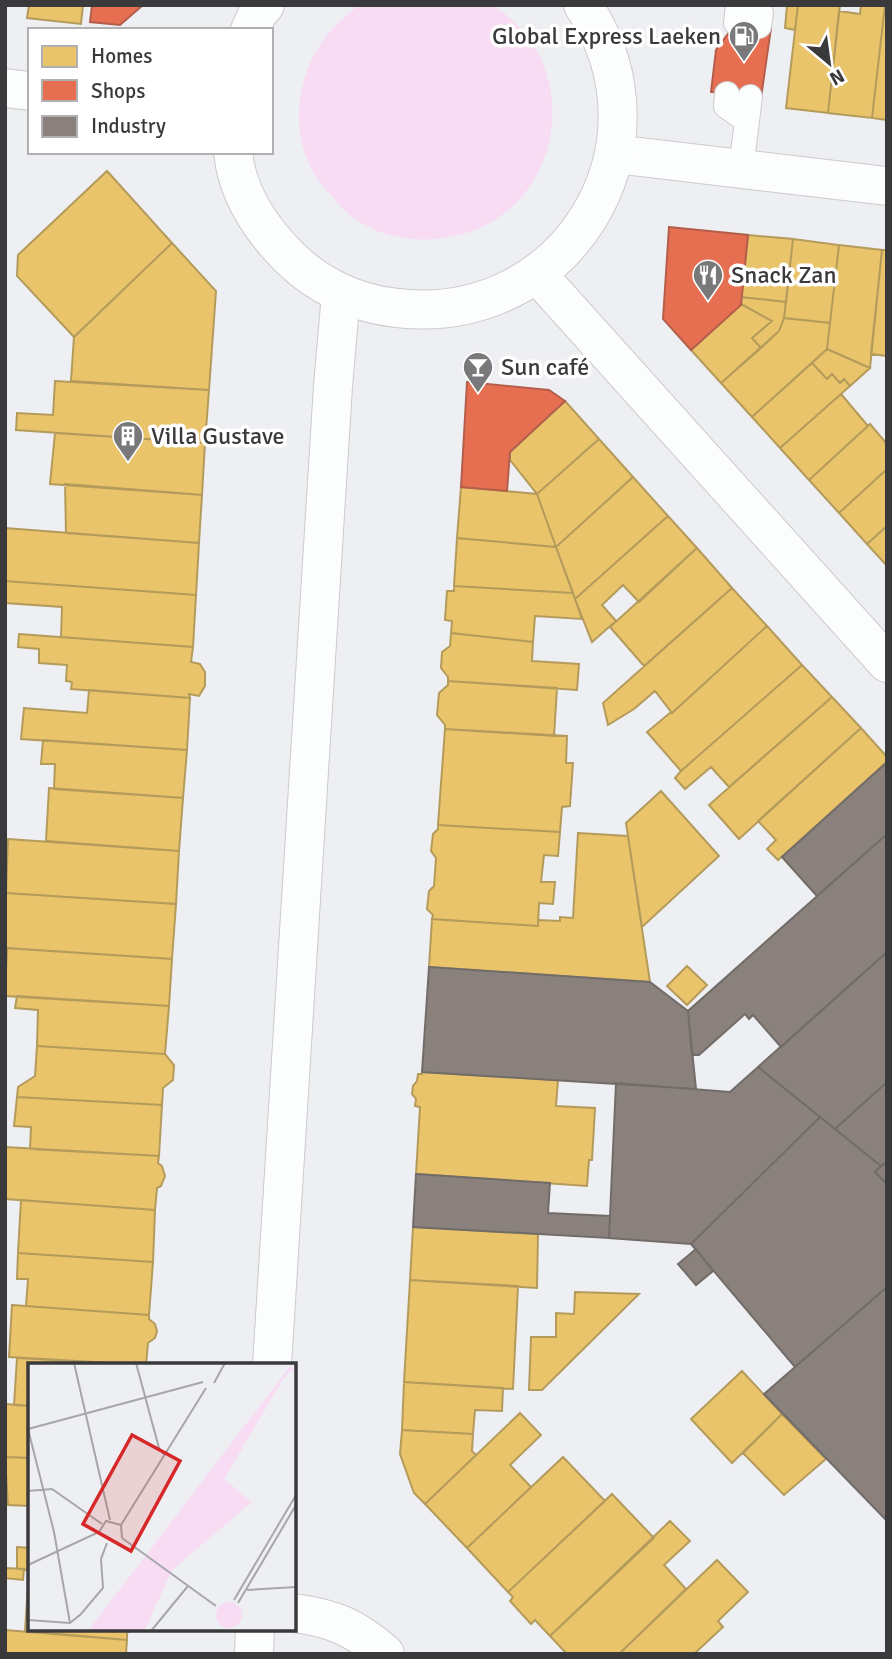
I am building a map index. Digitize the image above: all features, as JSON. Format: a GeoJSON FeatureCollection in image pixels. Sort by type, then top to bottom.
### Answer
{"type":"FeatureCollection","features":[{"type":"Feature","properties":{"kind":"street"},"geometry":{"type":"LineString","coordinates":[[251,28],[265,5]]}},
{"type":"Feature","properties":{"kind":"street"},"geometry":{"type":"LineString","coordinates":[[233,154],[234,164],[249,205],[273,241],[304,271],[341,294],[380,306],[421,311],[462,307],[501,295],[537,274],[584,228],[603,192],[615,154],[618,110],[613,67],[600,12]]}},
{"type":"Feature","properties":{"kind":"street"},"geometry":{"type":"LineString","coordinates":[[5,88],[28,91]]}},
{"type":"Feature","properties":{"kind":"street"},"geometry":{"type":"LineString","coordinates":[[615,154],[887,186]]}},
{"type":"Feature","properties":{"kind":"street"},"geometry":{"type":"LineString","coordinates":[[537,274],[887,663]]}},
{"type":"Feature","properties":{"kind":"street"},"geometry":{"type":"LineString","coordinates":[[272,1363],[341,294]]}},
{"type":"Feature","properties":{"kind":"street"},"geometry":{"type":"LineString","coordinates":[[296,1613],[324,1617],[347,1626],[385,1654]]}},
{"type":"Feature","properties":{"kind":"street"},"geometry":{"type":"LineString","coordinates":[[254,1654],[255,1631]]}},
{"type":"Feature","properties":{"kind":"lane"},"geometry":{"type":"LineString","coordinates":[[741,104],[741,169]]}},
{"type":"Feature","properties":{"kind":"shaded area"},"geometry":{"type":"Polygon","coordinates":[[[360,5],[493,5],[514,22],[531,41],[549,82],[552,127],[540,170],[513,206],[476,229],[455,236],[411,239],[369,228],[351,216],[319,181],[301,140],[301,95],[306,73],[316,52],[328,34],[360,5]]]}},
{"type":"Feature","properties":{"kind":"building: Homes"},"geometry":{"type":"Polygon","coordinates":[[[29,5],[83,5],[81,24],[27,18],[29,5]]]}},
{"type":"Feature","properties":{"kind":"building: Homes"},"geometry":{"type":"Polygon","coordinates":[[[787,5],[798,5],[795,30],[785,28],[787,5]]]}},
{"type":"Feature","properties":{"kind":"building: Homes"},"geometry":{"type":"Polygon","coordinates":[[[798,5],[840,5],[828,113],[786,108],[798,5]]]}},
{"type":"Feature","properties":{"kind":"building: Homes"},"geometry":{"type":"Polygon","coordinates":[[[861,5],[885,5],[872,118],[828,113],[839,11],[860,14],[861,5]]]}},
{"type":"Feature","properties":{"kind":"building: Homes"},"geometry":{"type":"Polygon","coordinates":[[[887,5],[887,120],[872,118],[887,5]]]}},
{"type":"Feature","properties":{"kind":"building: Homes"},"geometry":{"type":"Polygon","coordinates":[[[107,171],[172,243],[74,337],[17,276],[18,255],[107,171]]]}},
{"type":"Feature","properties":{"kind":"building: Homes"},"geometry":{"type":"Polygon","coordinates":[[[748,235],[793,239],[786,302],[741,297],[748,235]]]}},
{"type":"Feature","properties":{"kind":"building: Homes"},"geometry":{"type":"Polygon","coordinates":[[[793,239],[839,245],[830,323],[784,318],[793,239]]]}},
{"type":"Feature","properties":{"kind":"building: Homes"},"geometry":{"type":"Polygon","coordinates":[[[172,243],[216,291],[209,390],[71,381],[74,337],[172,243]]]}},
{"type":"Feature","properties":{"kind":"building: Homes"},"geometry":{"type":"Polygon","coordinates":[[[839,245],[882,250],[870,368],[827,349],[839,245]]]}},
{"type":"Feature","properties":{"kind":"building: Homes"},"geometry":{"type":"Polygon","coordinates":[[[882,250],[887,250],[887,356],[871,354],[882,250]]]}},
{"type":"Feature","properties":{"kind":"building: Homes"},"geometry":{"type":"Polygon","coordinates":[[[741,297],[786,302],[779,331],[761,348],[752,338],[772,321],[741,304],[741,297]]]}},
{"type":"Feature","properties":{"kind":"building: Homes"},"geometry":{"type":"Polygon","coordinates":[[[741,304],[772,321],[752,338],[761,348],[721,383],[691,350],[741,304]]]}},
{"type":"Feature","properties":{"kind":"building: Homes"},"geometry":{"type":"Polygon","coordinates":[[[784,318],[830,323],[827,349],[752,417],[721,383],[779,331],[784,318]]]}},
{"type":"Feature","properties":{"kind":"building: Homes"},"geometry":{"type":"Polygon","coordinates":[[[827,349],[870,368],[850,386],[844,379],[840,383],[832,374],[827,379],[812,363],[827,349]]]}},
{"type":"Feature","properties":{"kind":"building: Homes"},"geometry":{"type":"Polygon","coordinates":[[[812,363],[827,379],[832,374],[840,383],[844,379],[850,386],[780,448],[752,417],[812,363]]]}},
{"type":"Feature","properties":{"kind":"building: Homes"},"geometry":{"type":"Polygon","coordinates":[[[55,381],[209,390],[205,443],[16,430],[17,413],[53,415],[55,381]]]}},
{"type":"Feature","properties":{"kind":"building: Homes"},"geometry":{"type":"Polygon","coordinates":[[[841,394],[868,426],[809,480],[780,448],[841,394]]]}},
{"type":"Feature","properties":{"kind":"building: Homes"},"geometry":{"type":"Polygon","coordinates":[[[565,401],[599,439],[537,494],[510,460],[510,452],[565,401]]]}},
{"type":"Feature","properties":{"kind":"building: Homes"},"geometry":{"type":"Polygon","coordinates":[[[870,424],[887,444],[887,469],[839,513],[809,480],[870,424]]]}},
{"type":"Feature","properties":{"kind":"building: Homes","name":"Villa Gustave"},"geometry":{"type":"Polygon","coordinates":[[[55,433],[205,443],[202,495],[50,484],[55,433]]]}},
{"type":"Feature","properties":{"kind":"building: Homes"},"geometry":{"type":"Polygon","coordinates":[[[599,439],[633,477],[556,547],[537,494],[599,439]]]}},
{"type":"Feature","properties":{"kind":"building: Homes"},"geometry":{"type":"Polygon","coordinates":[[[887,469],[887,526],[867,544],[839,513],[887,469]]]}},
{"type":"Feature","properties":{"kind":"building: Homes"},"geometry":{"type":"Polygon","coordinates":[[[633,477],[668,516],[575,599],[556,547],[633,477]]]}},
{"type":"Feature","properties":{"kind":"building: Homes"},"geometry":{"type":"Polygon","coordinates":[[[65,484],[202,495],[199,543],[66,533],[65,484]]]}},
{"type":"Feature","properties":{"kind":"building: Homes"},"geometry":{"type":"Polygon","coordinates":[[[461,487],[537,494],[556,547],[457,538],[461,487]]]}},
{"type":"Feature","properties":{"kind":"building: Homes"},"geometry":{"type":"Polygon","coordinates":[[[668,516],[697,548],[639,602],[623,585],[602,605],[616,621],[592,642],[575,599],[668,516]]]}},
{"type":"Feature","properties":{"kind":"building: Homes"},"geometry":{"type":"Polygon","coordinates":[[[887,526],[887,566],[867,544],[887,526]]]}},
{"type":"Feature","properties":{"kind":"building: Homes"},"geometry":{"type":"Polygon","coordinates":[[[5,528],[199,543],[196,595],[5,581],[5,528]]]}},
{"type":"Feature","properties":{"kind":"building: Homes"},"geometry":{"type":"Polygon","coordinates":[[[457,538],[556,547],[573,593],[454,586],[457,538]]]}},
{"type":"Feature","properties":{"kind":"building: Homes"},"geometry":{"type":"Polygon","coordinates":[[[697,548],[732,588],[644,666],[610,627],[697,548]]]}},
{"type":"Feature","properties":{"kind":"building: Homes"},"geometry":{"type":"Polygon","coordinates":[[[5,581],[196,595],[193,647],[61,637],[62,607],[5,603],[5,581]]]}},
{"type":"Feature","properties":{"kind":"building: Homes"},"geometry":{"type":"Polygon","coordinates":[[[454,586],[573,593],[582,619],[535,616],[533,642],[451,633],[452,621],[445,620],[447,591],[454,591],[454,586]]]}},
{"type":"Feature","properties":{"kind":"building: Homes"},"geometry":{"type":"Polygon","coordinates":[[[732,588],[767,626],[672,713],[655,691],[634,709],[608,725],[603,703],[732,588]]]}},
{"type":"Feature","properties":{"kind":"building: Homes"},"geometry":{"type":"Polygon","coordinates":[[[767,626],[802,665],[681,771],[647,732],[672,713],[767,626]]]}},
{"type":"Feature","properties":{"kind":"building: Homes"},"geometry":{"type":"Polygon","coordinates":[[[451,633],[533,642],[532,661],[579,664],[577,690],[448,681],[441,668],[442,652],[450,646],[451,633]]]}},
{"type":"Feature","properties":{"kind":"building: Homes"},"geometry":{"type":"Polygon","coordinates":[[[19,634],[193,647],[191,662],[200,664],[205,672],[205,686],[199,696],[189,694],[190,698],[71,689],[72,682],[66,681],[67,665],[39,663],[39,649],[18,647],[19,634]]]}},
{"type":"Feature","properties":{"kind":"building: Homes"},"geometry":{"type":"Polygon","coordinates":[[[802,665],[832,697],[729,787],[711,767],[685,789],[675,778],[681,771],[802,665]]]}},
{"type":"Feature","properties":{"kind":"building: Homes"},"geometry":{"type":"Polygon","coordinates":[[[448,681],[557,688],[554,736],[445,729],[437,715],[439,693],[448,685],[448,681]]]}},
{"type":"Feature","properties":{"kind":"building: Homes"},"geometry":{"type":"Polygon","coordinates":[[[89,690],[190,698],[187,750],[21,739],[24,708],[87,713],[89,690]]]}},
{"type":"Feature","properties":{"kind":"building: Homes"},"geometry":{"type":"Polygon","coordinates":[[[832,697],[861,728],[739,839],[709,805],[832,697]]]}},
{"type":"Feature","properties":{"kind":"building: Homes"},"geometry":{"type":"Polygon","coordinates":[[[861,728],[887,757],[887,762],[778,860],[767,849],[776,840],[758,821],[861,728]]]}},
{"type":"Feature","properties":{"kind":"building: Homes"},"geometry":{"type":"Polygon","coordinates":[[[445,729],[567,736],[566,763],[573,763],[570,806],[562,807],[560,832],[438,825],[445,729]]]}},
{"type":"Feature","properties":{"kind":"building: Homes"},"geometry":{"type":"Polygon","coordinates":[[[43,740],[187,750],[183,798],[54,789],[55,764],[41,764],[43,740]]]}},
{"type":"Feature","properties":{"kind":"building: Homes"},"geometry":{"type":"Polygon","coordinates":[[[49,788],[183,798],[179,851],[46,841],[49,788]]]}},
{"type":"Feature","properties":{"kind":"building: Homes"},"geometry":{"type":"Polygon","coordinates":[[[661,791],[719,856],[642,927],[626,823],[661,791]]]}},
{"type":"Feature","properties":{"kind":"building: Homes"},"geometry":{"type":"Polygon","coordinates":[[[438,825],[560,832],[558,856],[544,855],[541,882],[555,882],[553,904],[539,903],[538,926],[432,919],[433,915],[427,909],[429,891],[434,886],[436,858],[431,851],[433,834],[438,825]]]}},
{"type":"Feature","properties":{"kind":"building: Homes"},"geometry":{"type":"Polygon","coordinates":[[[578,833],[628,836],[650,982],[429,967],[432,919],[538,926],[538,920],[560,921],[560,917],[573,918],[578,833]]]}},
{"type":"Feature","properties":{"kind":"building: Homes"},"geometry":{"type":"Polygon","coordinates":[[[8,839],[179,851],[176,904],[6,893],[8,839]]]}},
{"type":"Feature","properties":{"kind":"building: Homes"},"geometry":{"type":"Polygon","coordinates":[[[5,893],[176,904],[172,959],[5,948],[5,893]]]}},
{"type":"Feature","properties":{"kind":"building: Homes"},"geometry":{"type":"Polygon","coordinates":[[[7,948],[172,959],[169,1006],[5,996],[7,948]]]}},
{"type":"Feature","properties":{"kind":"building: Homes"},"geometry":{"type":"Polygon","coordinates":[[[687,966],[707,985],[687,1005],[667,986],[687,966]]]}},
{"type":"Feature","properties":{"kind":"building: Homes"},"geometry":{"type":"Polygon","coordinates":[[[17,996],[169,1006],[165,1054],[37,1046],[38,1010],[15,1008],[17,996]]]}},
{"type":"Feature","properties":{"kind":"building: Homes"},"geometry":{"type":"Polygon","coordinates":[[[37,1046],[165,1054],[174,1065],[173,1080],[163,1088],[162,1105],[17,1097],[18,1087],[35,1076],[37,1046]]]}},
{"type":"Feature","properties":{"kind":"building: Homes"},"geometry":{"type":"Polygon","coordinates":[[[422,1072],[558,1080],[556,1106],[595,1108],[592,1160],[589,1160],[587,1186],[416,1174],[420,1107],[415,1106],[416,1099],[412,1094],[418,1074],[422,1072]]]}},
{"type":"Feature","properties":{"kind":"building: Homes"},"geometry":{"type":"Polygon","coordinates":[[[17,1097],[162,1105],[159,1156],[30,1149],[31,1127],[14,1126],[17,1097]]]}},
{"type":"Feature","properties":{"kind":"building: Homes"},"geometry":{"type":"Polygon","coordinates":[[[5,1147],[159,1156],[158,1163],[165,1176],[161,1186],[157,1188],[155,1210],[5,1199],[5,1147]]]}},
{"type":"Feature","properties":{"kind":"building: Homes"},"geometry":{"type":"Polygon","coordinates":[[[21,1200],[155,1210],[153,1262],[18,1253],[21,1200]]]}},
{"type":"Feature","properties":{"kind":"building: Homes"},"geometry":{"type":"Polygon","coordinates":[[[413,1227],[538,1234],[537,1288],[410,1280],[413,1227]]]}},
{"type":"Feature","properties":{"kind":"building: Homes"},"geometry":{"type":"Polygon","coordinates":[[[18,1253],[153,1262],[149,1315],[26,1306],[28,1279],[17,1279],[18,1253]]]}},
{"type":"Feature","properties":{"kind":"building: Homes"},"geometry":{"type":"Polygon","coordinates":[[[410,1280],[518,1286],[513,1389],[404,1382],[410,1280]]]}},
{"type":"Feature","properties":{"kind":"building: Homes"},"geometry":{"type":"Polygon","coordinates":[[[575,1292],[639,1294],[542,1390],[529,1390],[531,1337],[556,1337],[556,1313],[574,1314],[575,1292]]]}},
{"type":"Feature","properties":{"kind":"building: Homes"},"geometry":{"type":"Polygon","coordinates":[[[12,1305],[149,1315],[157,1331],[155,1338],[148,1343],[146,1363],[9,1357],[12,1305]]]}},
{"type":"Feature","properties":{"kind":"building: Homes"},"geometry":{"type":"Polygon","coordinates":[[[17,1358],[109,1363],[28,1363],[28,1406],[14,1405],[17,1358]]]}},
{"type":"Feature","properties":{"kind":"building: Homes"},"geometry":{"type":"Polygon","coordinates":[[[742,1371],[782,1414],[732,1463],[691,1419],[742,1371]]]}},
{"type":"Feature","properties":{"kind":"building: Homes"},"geometry":{"type":"Polygon","coordinates":[[[404,1382],[503,1388],[502,1411],[475,1410],[473,1434],[402,1430],[404,1382]]]}},
{"type":"Feature","properties":{"kind":"building: Homes"},"geometry":{"type":"Polygon","coordinates":[[[5,1404],[28,1406],[28,1458],[5,1457],[5,1404]]]}},
{"type":"Feature","properties":{"kind":"building: Homes"},"geometry":{"type":"Polygon","coordinates":[[[520,1413],[541,1435],[510,1465],[531,1487],[467,1548],[425,1504],[520,1413]]]}},
{"type":"Feature","properties":{"kind":"building: Homes"},"geometry":{"type":"Polygon","coordinates":[[[782,1414],[826,1459],[784,1495],[743,1453],[782,1414]]]}},
{"type":"Feature","properties":{"kind":"building: Homes"},"geometry":{"type":"Polygon","coordinates":[[[402,1430],[473,1434],[472,1451],[476,1455],[425,1504],[414,1493],[400,1454],[402,1430]]]}},
{"type":"Feature","properties":{"kind":"building: Homes"},"geometry":{"type":"Polygon","coordinates":[[[5,1457],[28,1458],[28,1506],[8,1505],[5,1457]]]}},
{"type":"Feature","properties":{"kind":"building: Homes"},"geometry":{"type":"Polygon","coordinates":[[[563,1457],[605,1501],[508,1592],[467,1548],[563,1457]]]}},
{"type":"Feature","properties":{"kind":"building: Homes"},"geometry":{"type":"Polygon","coordinates":[[[612,1494],[654,1538],[550,1636],[535,1620],[531,1624],[510,1601],[513,1597],[508,1592],[612,1494]]]}},
{"type":"Feature","properties":{"kind":"building: Homes"},"geometry":{"type":"Polygon","coordinates":[[[670,1521],[690,1541],[664,1565],[686,1589],[619,1654],[567,1654],[550,1636],[670,1521]]]}},
{"type":"Feature","properties":{"kind":"building: Homes"},"geometry":{"type":"Polygon","coordinates":[[[17,1547],[28,1548],[28,1570],[17,1569],[17,1547]]]}},
{"type":"Feature","properties":{"kind":"building: Homes"},"geometry":{"type":"Polygon","coordinates":[[[717,1560],[748,1592],[718,1621],[723,1627],[694,1654],[619,1654],[717,1560]]]}},
{"type":"Feature","properties":{"kind":"building: Homes"},"geometry":{"type":"Polygon","coordinates":[[[5,1568],[24,1569],[23,1580],[5,1578],[5,1568]]]}},
{"type":"Feature","properties":{"kind":"building: Homes"},"geometry":{"type":"Polygon","coordinates":[[[28,1585],[28,1631],[130,1631],[127,1633],[127,1640],[25,1631],[28,1585]]]}},
{"type":"Feature","properties":{"kind":"building: Homes"},"geometry":{"type":"Polygon","coordinates":[[[5,1630],[127,1640],[126,1654],[5,1654],[5,1630]]]}},
{"type":"Feature","properties":{"kind":"building: Shops"},"geometry":{"type":"Polygon","coordinates":[[[92,5],[143,5],[120,25],[90,22],[92,5]]]}},
{"type":"Feature","properties":{"kind":"building: Shops"},"geometry":{"type":"Polygon","coordinates":[[[736,23],[771,28],[761,98],[711,92],[716,50],[736,23]]]}},
{"type":"Feature","properties":{"kind":"building: Shops"},"geometry":{"type":"Polygon","coordinates":[[[669,227],[748,235],[741,305],[691,350],[663,319],[669,227]]]}},
{"type":"Feature","properties":{"kind":"building: Shops"},"geometry":{"type":"Polygon","coordinates":[[[467,382],[549,390],[565,401],[510,452],[507,491],[461,487],[467,382]]]}},
{"type":"Feature","properties":{"kind":"building: Industry"},"geometry":{"type":"Polygon","coordinates":[[[887,762],[887,834],[817,896],[782,857],[887,762]]]}},
{"type":"Feature","properties":{"kind":"building: Industry"},"geometry":{"type":"Polygon","coordinates":[[[887,834],[887,952],[781,1047],[753,1015],[749,1019],[745,1014],[699,1055],[692,1055],[688,1011],[887,834]]]}},
{"type":"Feature","properties":{"kind":"building: Industry"},"geometry":{"type":"Polygon","coordinates":[[[887,952],[887,1082],[835,1129],[758,1067],[887,952]]]}},
{"type":"Feature","properties":{"kind":"building: Industry"},"geometry":{"type":"Polygon","coordinates":[[[429,967],[650,982],[688,1011],[696,1089],[422,1072],[429,967]]]}},
{"type":"Feature","properties":{"kind":"building: Industry"},"geometry":{"type":"Polygon","coordinates":[[[758,1067],[820,1117],[691,1244],[609,1238],[616,1083],[730,1092],[758,1067]]]}},
{"type":"Feature","properties":{"kind":"building: Industry"},"geometry":{"type":"Polygon","coordinates":[[[887,1082],[887,1161],[881,1166],[835,1129],[887,1082]]]}},
{"type":"Feature","properties":{"kind":"building: Industry"},"geometry":{"type":"Polygon","coordinates":[[[820,1117],[881,1166],[875,1172],[887,1184],[887,1287],[795,1367],[691,1244],[820,1117]]]}},
{"type":"Feature","properties":{"kind":"building: Industry"},"geometry":{"type":"Polygon","coordinates":[[[887,1161],[887,1184],[875,1172],[887,1161]]]}},
{"type":"Feature","properties":{"kind":"building: Industry"},"geometry":{"type":"Polygon","coordinates":[[[416,1174],[550,1183],[548,1213],[610,1216],[609,1238],[413,1227],[416,1174]]]}},
{"type":"Feature","properties":{"kind":"building: Industry"},"geometry":{"type":"Polygon","coordinates":[[[696,1249],[713,1271],[696,1285],[678,1264],[696,1249]]]}},
{"type":"Feature","properties":{"kind":"building: Industry"},"geometry":{"type":"Polygon","coordinates":[[[887,1287],[887,1521],[764,1394],[887,1287]]]}},
{"type":"Feature","properties":{"kind":"place","name":"Global Express Laeken"},"geometry":{"type":"Point","coordinates":[744,63]}},
{"type":"Feature","properties":{"kind":"place","name":"Snack Zan"},"geometry":{"type":"Point","coordinates":[708,302]}},
{"type":"Feature","properties":{"kind":"place","name":"Sun café"},"geometry":{"type":"Point","coordinates":[478,394]}},
{"type":"Feature","properties":{"kind":"place","name":"Villa Gustave"},"geometry":{"type":"Point","coordinates":[128,463]}}]}
